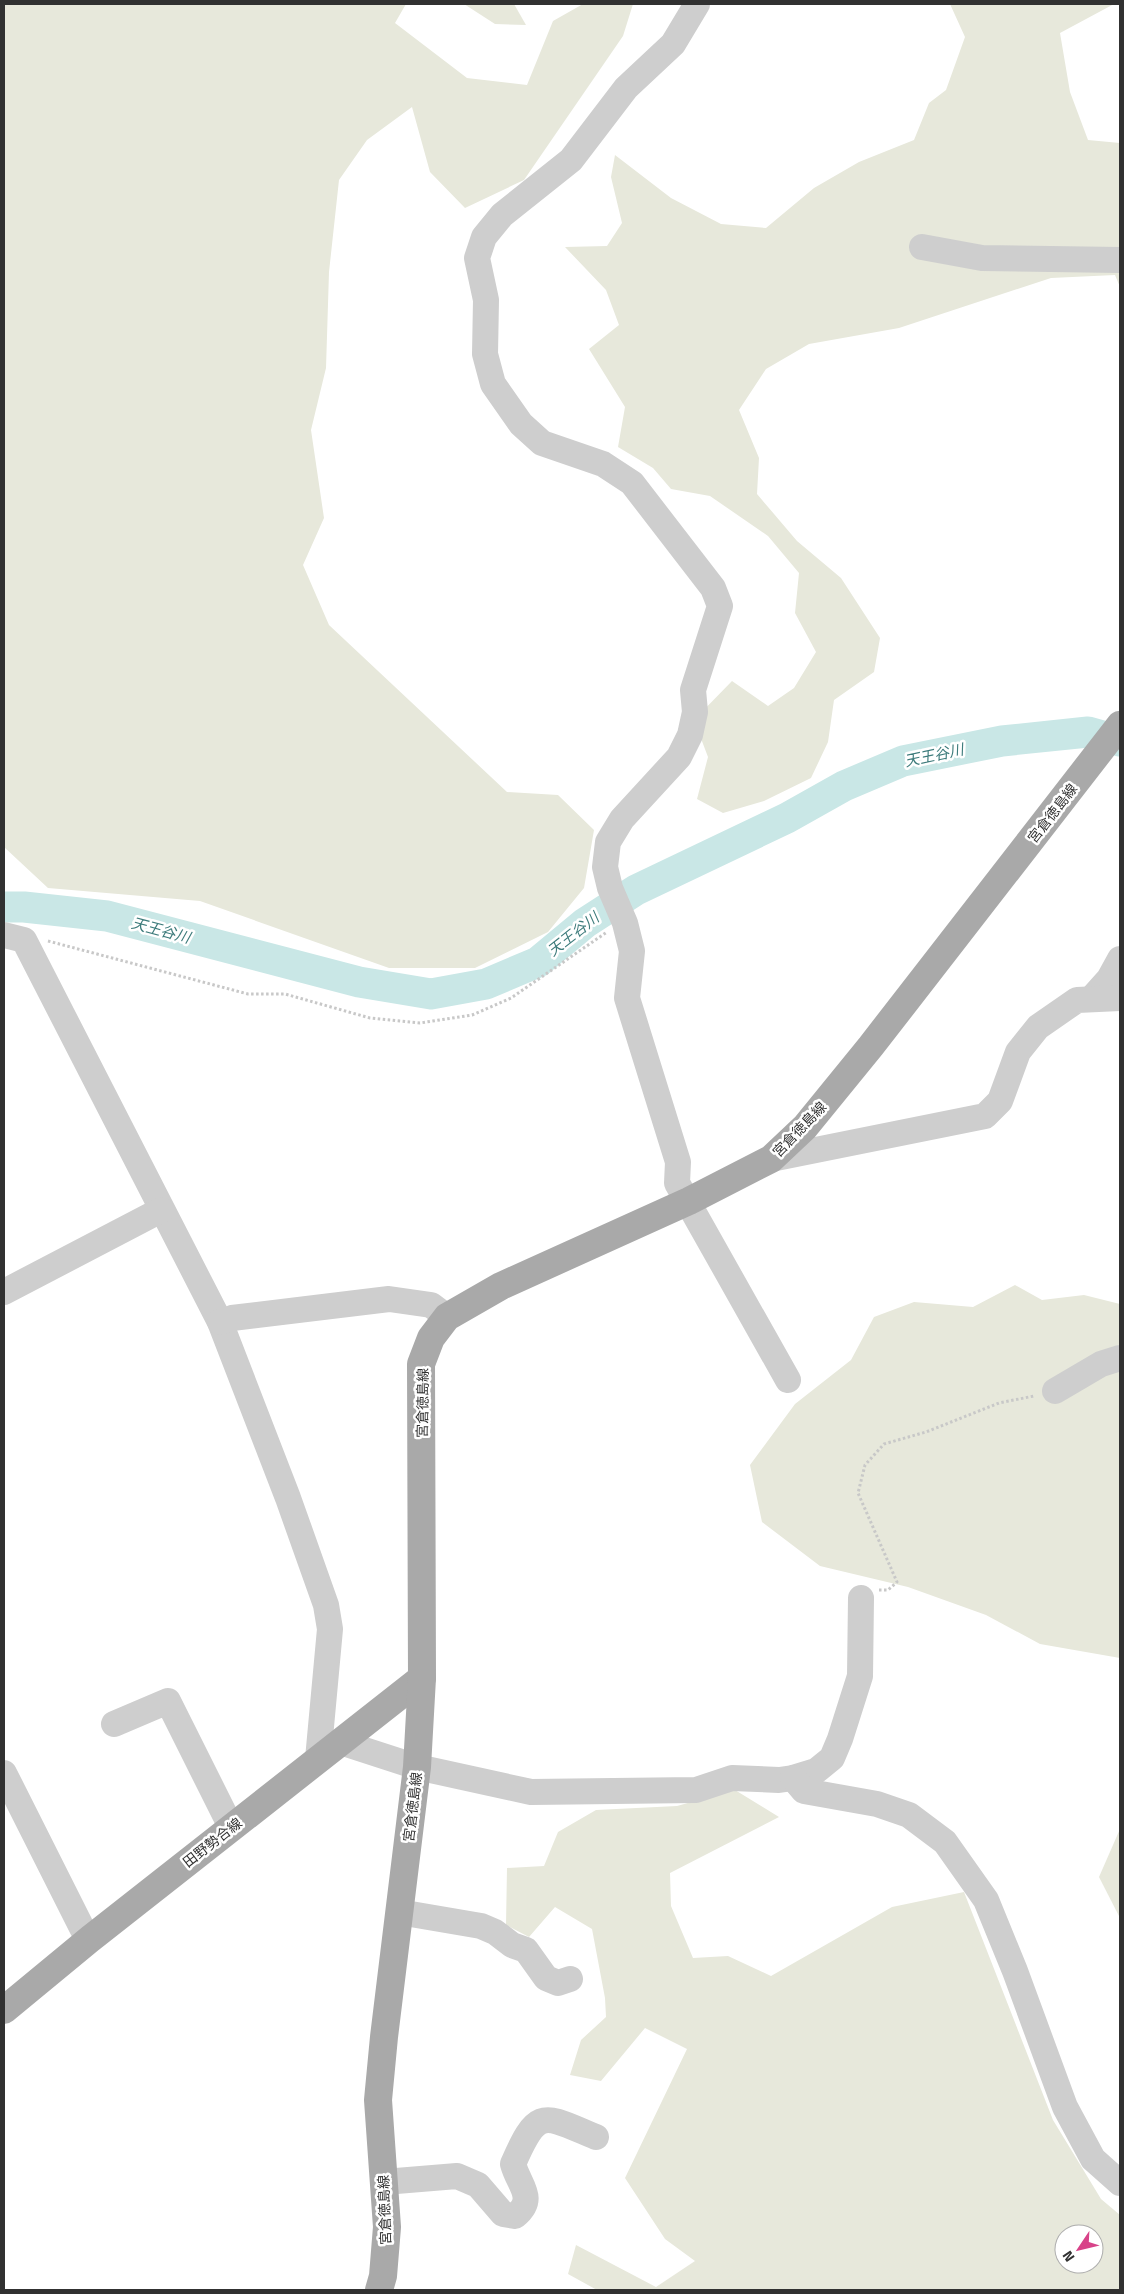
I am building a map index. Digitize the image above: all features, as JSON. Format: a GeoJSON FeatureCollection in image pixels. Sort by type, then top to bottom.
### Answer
{"type":"FeatureCollection","features":[{"type":"Feature","properties":{"kind":"main road","name":"宮倉徳島線"},"geometry":{"type":"LineString","coordinates":[[379,2290],[383,2276],[387,2227],[378,2100],[417,1767],[422,1678],[421,1364],[431,1338],[447,1317],[501,1286],[689,1201],[772,1159],[805,1127],[871,1046],[1119,727]]}},
{"type":"Feature","properties":{"kind":"main road","name":"田野勢合線"},"geometry":{"type":"LineString","coordinates":[[4,2010],[231,1827],[422,1678]]}},
{"type":"Feature","properties":{"kind":"street"},"geometry":{"type":"LineString","coordinates":[[697,4],[673,44],[626,88],[571,160],[502,215],[484,237],[477,258],[486,300],[486,354],[493,384],[521,424],[542,443],[603,464],[632,483],[712,588],[720,606],[693,690],[695,712],[690,735],[679,757],[622,818],[608,842],[605,867],[632,951],[627,998],[678,1162],[677,1183],[689,1201],[788,1380]]}},
{"type":"Feature","properties":{"kind":"street"},"geometry":{"type":"LineString","coordinates":[[922,247],[982,258],[1120,260]]}},
{"type":"Feature","properties":{"kind":"street"},"geometry":{"type":"LineString","coordinates":[[14,938],[220,1322],[288,1498],[326,1605],[330,1629],[318,1759]]}},
{"type":"Feature","properties":{"kind":"street"},"geometry":{"type":"LineString","coordinates":[[1092,998],[1109,979],[1120,958]]}},
{"type":"Feature","properties":{"kind":"street"},"geometry":{"type":"LineString","coordinates":[[772,1159],[985,1116],[1000,1101],[1018,1052],[1038,1027],[1077,1000],[1120,998]]}},
{"type":"Feature","properties":{"kind":"street"},"geometry":{"type":"LineString","coordinates":[[4,1292],[161,1210]]}},
{"type":"Feature","properties":{"kind":"street"},"geometry":{"type":"LineString","coordinates":[[220,1322],[389,1299],[431,1305],[447,1317]]}},
{"type":"Feature","properties":{"kind":"street"},"geometry":{"type":"LineString","coordinates":[[1054,1391],[1101,1364],[1120,1358]]}},
{"type":"Feature","properties":{"kind":"street"},"geometry":{"type":"LineString","coordinates":[[340,1742],[417,1767],[531,1792],[696,1790],[732,1778],[779,1780],[793,1778],[816,1771],[832,1758],[835,1752],[860,1676],[861,1598]]}},
{"type":"Feature","properties":{"kind":"street"},"geometry":{"type":"LineString","coordinates":[[114,1724],[168,1701],[231,1827]]}},
{"type":"Feature","properties":{"kind":"street"},"geometry":{"type":"LineString","coordinates":[[4,1772],[82,1928],[90,1939]]}},
{"type":"Feature","properties":{"kind":"street"},"geometry":{"type":"LineString","coordinates":[[793,1778],[804,1791],[876,1804],[908,1815],[945,1842],[986,1900],[1015,1971],[1065,2107],[1093,2159],[1120,2183]]}},
{"type":"Feature","properties":{"kind":"street"},"geometry":{"type":"LineString","coordinates":[[399,1912],[481,1926],[495,1932],[512,1945],[526,1950],[546,1978],[558,1983],[570,1979]]}},
{"type":"Feature","properties":{"kind":"street"},"geometry":{"type":"LineString","coordinates":[[384,2182],[457,2176],[478,2185],[503,2214],[515,2216],[524,2209],[527,2196],[514,2164],[526,2133],[537,2122],[554,2120],[596,2138]]}},
{"type":"Feature","properties":{"kind":"path"},"geometry":{"type":"LineString","coordinates":[[14,938],[36,939],[56,943],[248,994],[285,994],[370,1018],[420,1023],[472,1014],[511,998],[606,933],[620,910]]}},
{"type":"Feature","properties":{"kind":"path"},"geometry":{"type":"LineString","coordinates":[[861,1598],[869,1590],[888,1590],[897,1582],[858,1493],[865,1465],[884,1444],[926,1432],[999,1403],[1054,1391]]}},
{"type":"Feature","properties":{"kind":"shaded area"},"geometry":{"type":"Polygon","coordinates":[[[4,4],[406,4],[395,23],[467,78],[527,85],[553,21],[583,4],[633,4],[623,36],[524,180],[465,208],[430,172],[412,107],[367,140],[339,180],[329,272],[326,368],[311,430],[324,518],[303,565],[329,625],[507,792],[558,795],[594,830],[584,888],[548,932],[475,968],[389,968],[200,901],[48,888],[4,847],[4,4]]]}},
{"type":"Feature","properties":{"kind":"shaded area"},"geometry":{"type":"Polygon","coordinates":[[[464,4],[514,4],[526,25],[495,24],[464,4]]]}},
{"type":"Feature","properties":{"kind":"shaded area"},"geometry":{"type":"Polygon","coordinates":[[[950,4],[1114,4],[1060,33],[1070,92],[1088,140],[1120,143],[1120,287],[1115,275],[1051,278],[899,328],[809,344],[766,369],[739,410],[759,458],[757,494],[797,541],[841,578],[880,638],[874,672],[834,700],[828,742],[811,778],[764,801],[723,813],[697,799],[708,757],[694,720],[732,681],[768,706],[794,688],[816,652],[795,613],[799,573],[768,536],[710,496],[671,489],[653,468],[618,447],[625,407],[589,349],[619,325],[606,290],[565,247],[607,246],[622,223],[611,177],[615,155],[671,198],[721,224],[766,228],[814,188],[859,162],[914,140],[929,103],[946,90],[965,37],[950,4]]]}},
{"type":"Feature","properties":{"kind":"shaded area"},"geometry":{"type":"Polygon","coordinates":[[[1015,1285],[1042,1300],[1084,1295],[1120,1304],[1120,1658],[1040,1644],[986,1615],[908,1587],[820,1566],[762,1522],[750,1465],[795,1404],[851,1360],[874,1317],[914,1302],[973,1307],[1015,1285]]]}},
{"type":"Feature","properties":{"kind":"shaded area"},"geometry":{"type":"Polygon","coordinates":[[[735,1790],[779,1817],[670,1873],[671,1906],[693,1958],[728,1956],[771,1976],[892,1907],[964,1892],[1053,2120],[1101,2199],[1120,2215],[1120,2290],[597,2290],[568,2274],[576,2245],[656,2287],[695,2261],[665,2239],[625,2178],[687,2049],[645,2028],[601,2081],[570,2075],[581,2040],[606,2017],[605,1998],[592,1929],[555,1907],[529,1937],[506,1925],[507,1868],[544,1866],[558,1832],[596,1810],[677,1806],[735,1790]]]}},
{"type":"Feature","properties":{"kind":"shaded area"},"geometry":{"type":"Polygon","coordinates":[[[1120,1829],[1120,1918],[1099,1877],[1120,1829]]]}},
{"type":"Feature","properties":{"kind":"waterway","name":"天王谷川"},"geometry":{"type":"LineString","coordinates":[[4,907],[24,907],[107,916],[359,982],[431,994],[486,984],[538,962],[585,923],[636,890],[787,818],[844,786],[903,761],[1002,741],[1088,732],[1120,741]]}}]}
